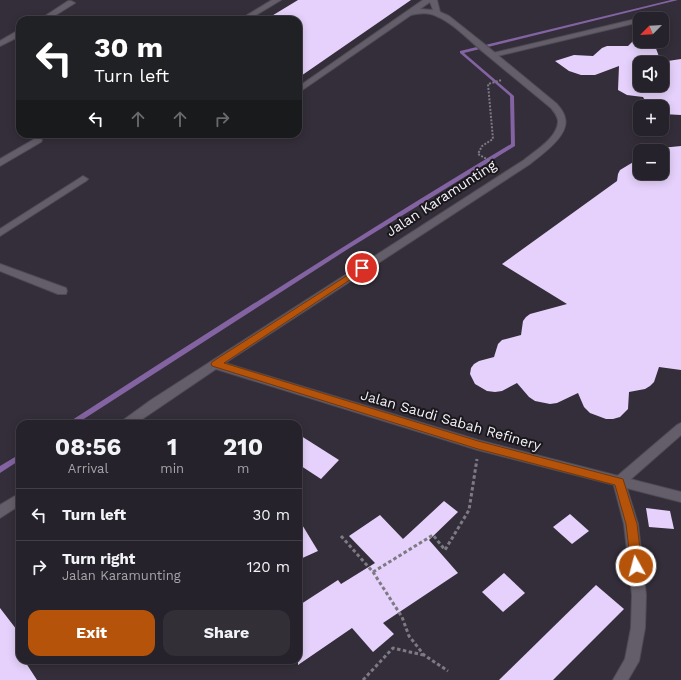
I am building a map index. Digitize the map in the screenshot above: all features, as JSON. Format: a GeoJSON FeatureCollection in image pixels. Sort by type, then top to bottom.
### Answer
{"type":"FeatureCollection","features":[{"type":"Feature","properties":{"kind":"street"},"geometry":{"type":"LineString","coordinates":[[251,16],[277,0]]}},
{"type":"Feature","properties":{"kind":"street"},"geometry":{"type":"LineString","coordinates":[[302,88],[428,0]]}},
{"type":"Feature","properties":{"kind":"street"},"geometry":{"type":"LineString","coordinates":[[407,15],[420,11],[437,13],[433,0]]}},
{"type":"Feature","properties":{"kind":"street"},"geometry":{"type":"LineString","coordinates":[[50,16],[71,3]]}},
{"type":"Feature","properties":{"kind":"street","name":"Jalan Karamunting"},"geometry":{"type":"LineString","coordinates":[[132,420],[155,403],[528,162],[554,137],[562,127],[562,117],[554,106],[493,55],[437,13]]}},
{"type":"Feature","properties":{"kind":"street"},"geometry":{"type":"LineString","coordinates":[[493,55],[633,22]]}},
{"type":"Feature","properties":{"kind":"street"},"geometry":{"type":"LineString","coordinates":[[0,44],[16,35]]}},
{"type":"Feature","properties":{"kind":"street"},"geometry":{"type":"LineString","coordinates":[[0,164],[38,140]]}},
{"type":"Feature","properties":{"kind":"street"},"geometry":{"type":"LineString","coordinates":[[0,234],[83,179]]}},
{"type":"Feature","properties":{"kind":"street"},"geometry":{"type":"LineString","coordinates":[[0,268],[62,291]]}},
{"type":"Feature","properties":{"kind":"street","name":"Jalan Saudi Sabah Refinery"},"geometry":{"type":"LineString","coordinates":[[215,364],[478,445],[681,497]]}},
{"type":"Feature","properties":{"kind":"street"},"geometry":{"type":"LineString","coordinates":[[620,680],[632,661],[638,628],[640,595],[631,524],[619,482],[681,428]]}},
{"type":"Feature","properties":{"kind":"street"},"geometry":{"type":"LineString","coordinates":[[0,512],[16,501]]}},
{"type":"Feature","properties":{"kind":"path"},"geometry":{"type":"LineString","coordinates":[[495,164],[478,154],[481,148],[493,139],[488,84],[506,79]]}},
{"type":"Feature","properties":{"kind":"path"},"geometry":{"type":"LineString","coordinates":[[373,572],[433,535],[445,550],[469,510],[478,445]]}},
{"type":"Feature","properties":{"kind":"path"},"geometry":{"type":"LineString","coordinates":[[340,536],[353,548],[373,572],[402,617],[409,636],[424,655],[448,671]]}},
{"type":"Feature","properties":{"kind":"path"},"geometry":{"type":"LineString","coordinates":[[363,680],[393,648],[424,655]]}},
{"type":"Feature","properties":{"kind":"building"},"geometry":{"type":"Polygon","coordinates":[[[298,0],[411,0],[302,75],[302,16],[272,16],[298,0]]]}},
{"type":"Feature","properties":{"kind":"building"},"geometry":{"type":"Polygon","coordinates":[[[633,41],[633,48],[656,48],[659,56],[633,56],[633,92],[669,92],[669,61],[681,59],[681,115],[669,114],[669,100],[645,100],[643,97],[627,95],[618,90],[619,66],[595,75],[581,75],[569,71],[555,61],[574,55],[593,56],[602,48],[607,46],[628,46],[633,41]]]}},
{"type":"Feature","properties":{"kind":"building"},"geometry":{"type":"Polygon","coordinates":[[[681,146],[681,370],[659,367],[654,382],[645,389],[629,392],[628,409],[620,417],[613,419],[606,419],[590,413],[584,407],[578,393],[557,403],[550,404],[535,401],[529,397],[517,383],[502,391],[495,392],[487,391],[475,384],[470,374],[471,368],[474,364],[494,357],[498,344],[502,340],[521,335],[523,321],[526,317],[530,314],[567,304],[502,264],[617,181],[620,170],[633,162],[633,180],[669,180],[669,147],[681,146]]]}},
{"type":"Feature","properties":{"kind":"building"},"geometry":{"type":"Polygon","coordinates":[[[302,437],[339,460],[321,479],[302,467],[302,437]]]}},
{"type":"Feature","properties":{"kind":"building"},"geometry":{"type":"Polygon","coordinates":[[[444,501],[458,512],[429,540],[458,573],[383,623],[394,634],[373,652],[352,628],[302,662],[302,603],[338,580],[341,584],[375,563],[349,536],[380,515],[403,539],[444,501]]]}},
{"type":"Feature","properties":{"kind":"building"},"geometry":{"type":"Polygon","coordinates":[[[646,508],[670,511],[674,529],[649,527],[646,508]]]}},
{"type":"Feature","properties":{"kind":"building"},"geometry":{"type":"Polygon","coordinates":[[[570,514],[589,531],[572,544],[553,527],[570,514]]]}},
{"type":"Feature","properties":{"kind":"building"},"geometry":{"type":"Polygon","coordinates":[[[302,525],[318,551],[302,558],[302,525]]]}},
{"type":"Feature","properties":{"kind":"building"},"geometry":{"type":"Polygon","coordinates":[[[504,573],[525,593],[503,612],[482,592],[504,573]]]}},
{"type":"Feature","properties":{"kind":"building"},"geometry":{"type":"Polygon","coordinates":[[[596,585],[624,609],[553,680],[499,680],[596,585]]]}},
{"type":"Feature","properties":{"kind":"building"},"geometry":{"type":"Polygon","coordinates":[[[0,608],[16,629],[16,664],[27,664],[37,680],[0,680],[0,608]]]}},
{"type":"Feature","properties":{"kind":"waterway"},"geometry":{"type":"LineString","coordinates":[[77,420],[235,317],[513,145],[512,96],[461,52],[676,0]]}},
{"type":"Feature","properties":{"kind":"waterway"},"geometry":{"type":"LineString","coordinates":[[0,470],[16,460]]}},
{"type":"Feature","properties":{"kind":"route"},"geometry":{"type":"LineString","coordinates":[[362,268],[215,364],[478,445],[619,482],[631,524],[636,566]]}}]}
